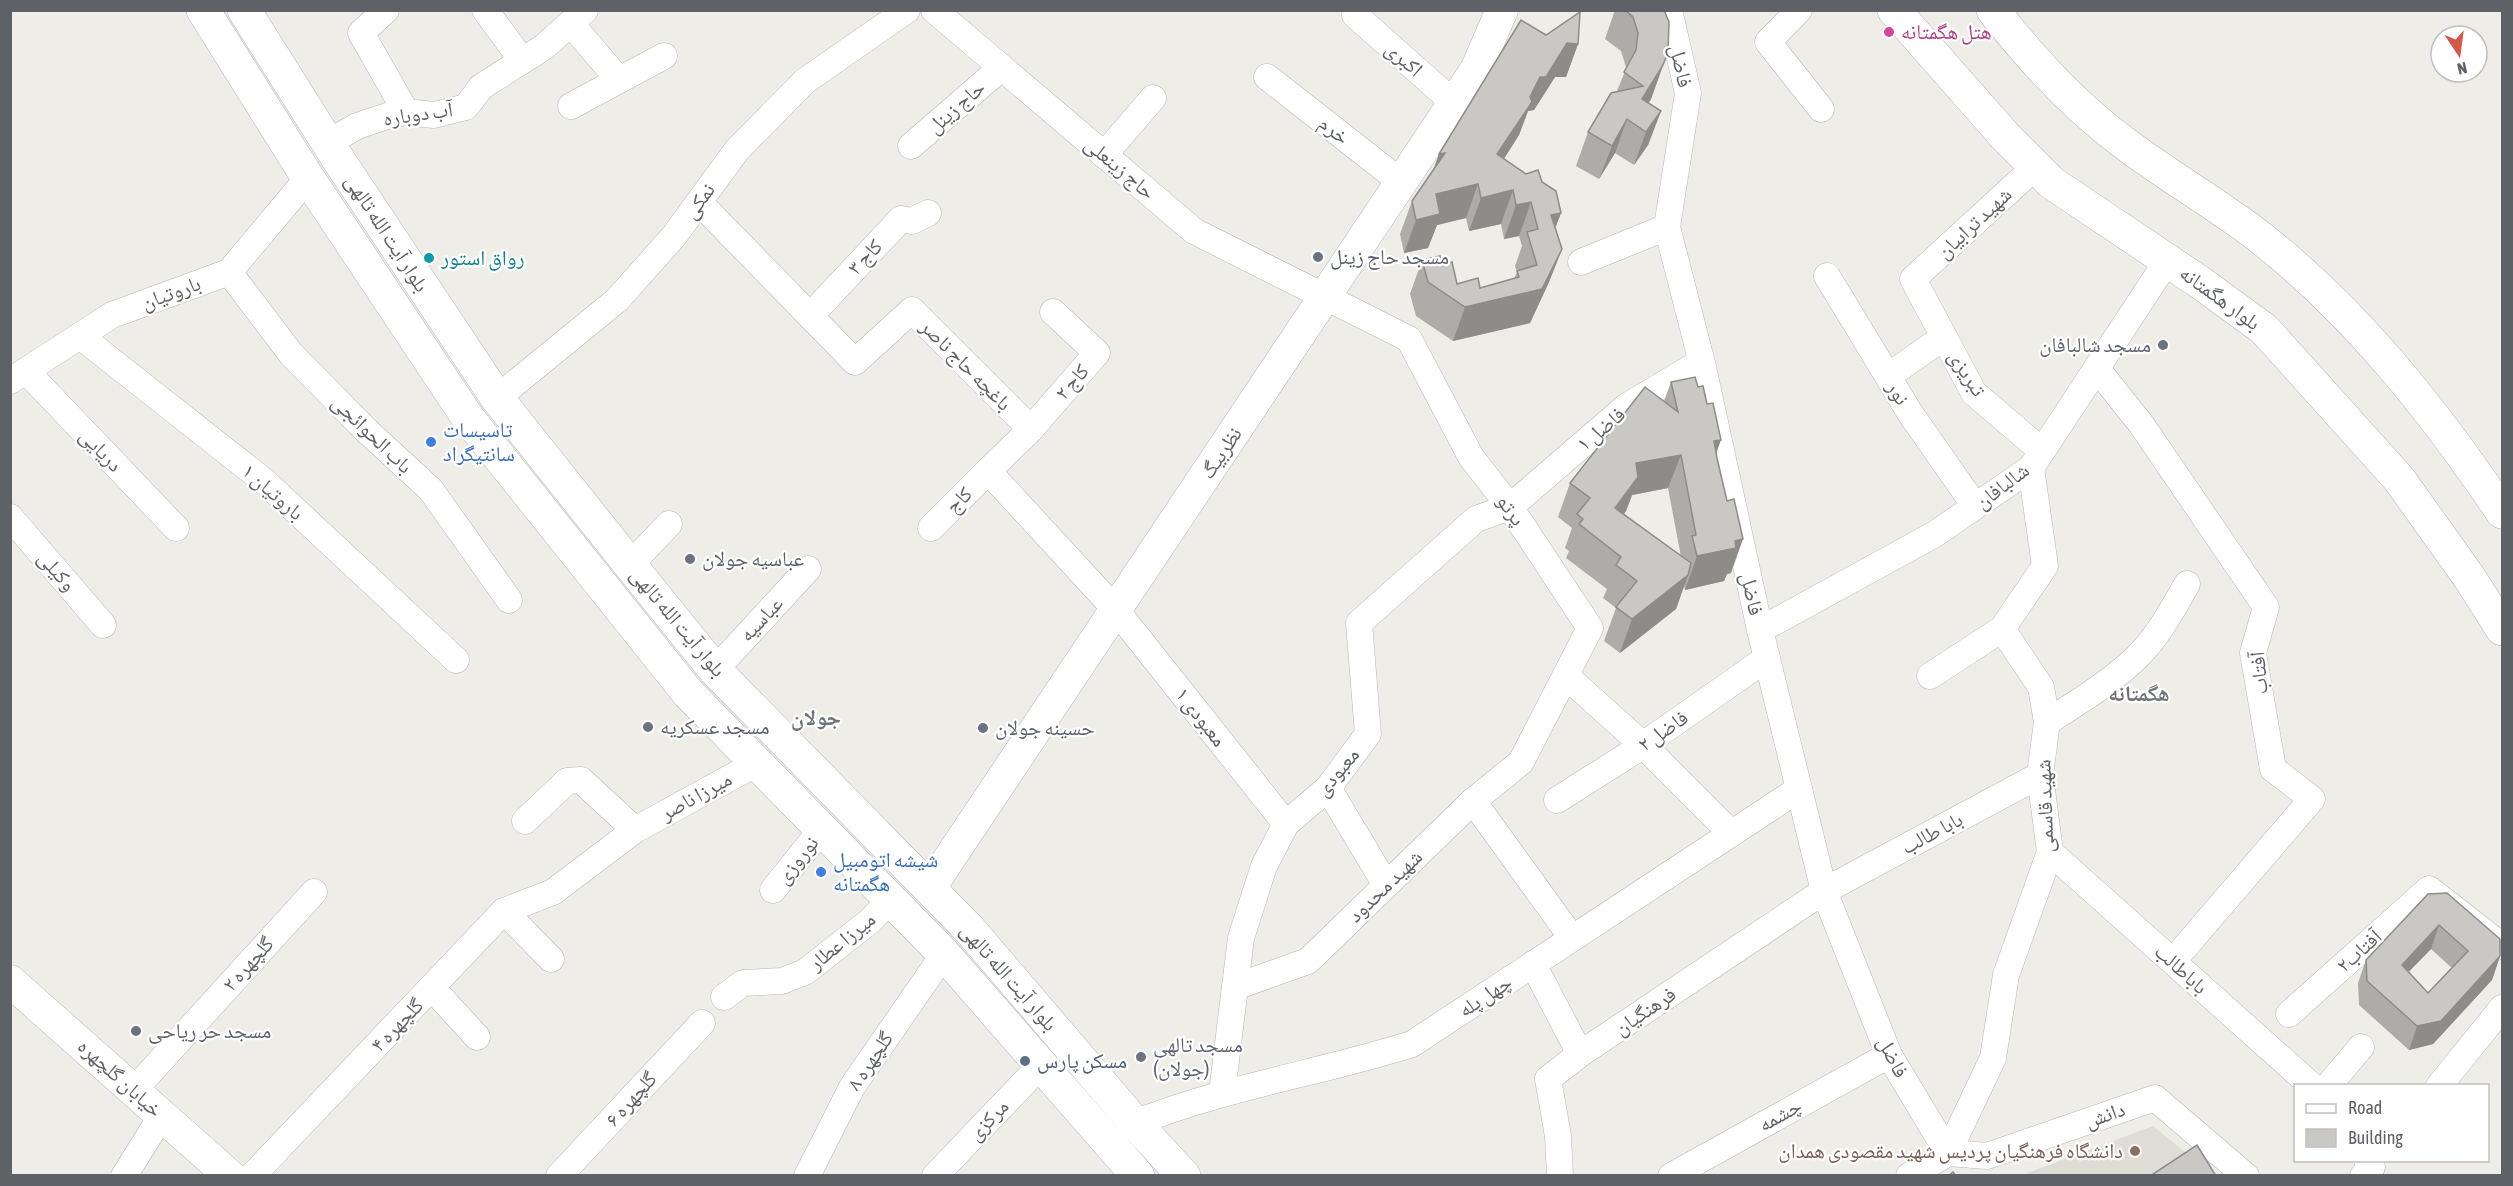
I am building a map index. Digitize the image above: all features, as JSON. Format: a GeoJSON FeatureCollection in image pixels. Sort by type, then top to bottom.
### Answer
{"type":"FeatureCollection","features":[{"type":"Feature","properties":{"kind":"main road","name":"بلوار آیت الله تالهی"},"geometry":{"type":"LineString","coordinates":[[203,10],[308,178],[468,418],[688,693],[944,954],[1041,1065],[1122,1133],[1184,1176]]}},
{"type":"Feature","properties":{"kind":"main road","name":"بلوار آیت الله تالهی"},"geometry":{"type":"LineString","coordinates":[[244,10],[328,143],[497,398],[715,670],[970,930],[1122,1133],[1138,1176]]}},
{"type":"Feature","properties":{"kind":"main road","name":"بلوار هگمتانه"},"geometry":{"type":"LineString","coordinates":[[1894,10],[2052,183],[2264,329],[2399,478],[2469,577],[2502,629]]}},
{"type":"Feature","properties":{"kind":"main road"},"geometry":{"type":"LineString","coordinates":[[1993,10],[2066,94],[2122,141],[2257,236],[2316,286],[2451,435],[2502,512]]}},
{"type":"Feature","properties":{"kind":"main road"},"geometry":{"type":"LineString","coordinates":[[308,178],[328,143]]}},
{"type":"Feature","properties":{"kind":"main road"},"geometry":{"type":"LineString","coordinates":[[688,693],[715,670]]}},
{"type":"Feature","properties":{"kind":"street"},"geometry":{"type":"LineString","coordinates":[[386,10],[361,33],[406,112]]}},
{"type":"Feature","properties":{"kind":"street"},"geometry":{"type":"LineString","coordinates":[[485,10],[522,60]]}},
{"type":"Feature","properties":{"kind":"street","name":"نمکی"},"geometry":{"type":"LineString","coordinates":[[497,398],[617,300],[674,236],[737,150],[805,81],[907,10]]}},
{"type":"Feature","properties":{"kind":"street","name":"حاج زینعلی"},"geometry":{"type":"LineString","coordinates":[[934,10],[1194,231],[1325,297]]}},
{"type":"Feature","properties":{"kind":"street","name":"نظربیگ"},"geometry":{"type":"LineString","coordinates":[[929,889],[1476,70],[1502,10]]}},
{"type":"Feature","properties":{"kind":"street","name":"فاضل"},"geometry":{"type":"LineString","coordinates":[[1669,10],[1688,93],[1667,227],[1701,362],[1760,630],[1824,891],[1889,1055],[1948,1153]]}},
{"type":"Feature","properties":{"kind":"street"},"geometry":{"type":"LineString","coordinates":[[1798,10],[1768,42],[1821,109]]}},
{"type":"Feature","properties":{"kind":"street","name":"اکبری"},"geometry":{"type":"LineString","coordinates":[[1354,15],[1454,103]]}},
{"type":"Feature","properties":{"kind":"street","name":"آب دوباره"},"geometry":{"type":"LineString","coordinates":[[328,143],[357,126],[406,112],[434,115],[466,107],[481,87],[544,47],[578,17]]}},
{"type":"Feature","properties":{"kind":"street"},"geometry":{"type":"LineString","coordinates":[[578,17],[619,80]]}},
{"type":"Feature","properties":{"kind":"street"},"geometry":{"type":"LineString","coordinates":[[571,106],[664,56]]}},
{"type":"Feature","properties":{"kind":"street","name":"حاج زینل"},"geometry":{"type":"LineString","coordinates":[[911,146],[1002,68]]}},
{"type":"Feature","properties":{"kind":"street","name":"خرم"},"geometry":{"type":"LineString","coordinates":[[1267,77],[1401,182]]}},
{"type":"Feature","properties":{"kind":"street"},"geometry":{"type":"LineString","coordinates":[[1104,155],[1152,98]]}},
{"type":"Feature","properties":{"kind":"street","name":"شهید ترابیان"},"geometry":{"type":"LineString","coordinates":[[1913,279],[2035,166]]}},
{"type":"Feature","properties":{"kind":"street","name":"باروتیان"},"geometry":{"type":"LineString","coordinates":[[18,376],[112,315],[229,272],[308,178]]}},
{"type":"Feature","properties":{"kind":"street","name":"باغچه حاج ناصر"},"geometry":{"type":"LineString","coordinates":[[699,202],[855,362],[912,310],[1031,429]]}},
{"type":"Feature","properties":{"kind":"street","name":"کاج ۳"},"geometry":{"type":"LineString","coordinates":[[810,316],[901,219],[912,220],[928,213]]}},
{"type":"Feature","properties":{"kind":"street"},"geometry":{"type":"LineString","coordinates":[[1581,262],[1667,227]]}},
{"type":"Feature","properties":{"kind":"street","name":"شالبافان"},"geometry":{"type":"LineString","coordinates":[[1760,630],[1935,534],[2037,459],[2167,261]]}},
{"type":"Feature","properties":{"kind":"street","name":"باب الحوائجی"},"geometry":{"type":"LineString","coordinates":[[229,272],[291,354],[367,431],[431,490],[509,600]]}},
{"type":"Feature","properties":{"kind":"street","name":"نور"},"geometry":{"type":"LineString","coordinates":[[1827,276],[1910,413],[1975,506]]}},
{"type":"Feature","properties":{"kind":"street","name":"تبریزی"},"geometry":{"type":"LineString","coordinates":[[1913,279],[1974,393],[2037,459]]}},
{"type":"Feature","properties":{"kind":"street","name":"پرتو"},"geometry":{"type":"LineString","coordinates":[[1325,297],[1408,339],[1471,457],[1510,507],[1590,628],[1521,762]]}},
{"type":"Feature","properties":{"kind":"street","name":"کاج ۲"},"geometry":{"type":"LineString","coordinates":[[1031,429],[1097,353],[1053,312]]}},
{"type":"Feature","properties":{"kind":"street","name":"۱ باروتیان"},"geometry":{"type":"LineString","coordinates":[[80,336],[264,481],[456,660]]}},
{"type":"Feature","properties":{"kind":"street"},"geometry":{"type":"LineString","coordinates":[[1888,376],[1944,337]]}},
{"type":"Feature","properties":{"kind":"street","name":"فاضل ۱"},"geometry":{"type":"LineString","coordinates":[[1510,507],[1627,406],[1701,362]]}},
{"type":"Feature","properties":{"kind":"street","name":"آفتاب"},"geometry":{"type":"LineString","coordinates":[[2097,369],[2141,424],[2266,607],[2253,653],[2272,769],[2312,799],[2173,961]]}},
{"type":"Feature","properties":{"kind":"street","name":"دریایی"},"geometry":{"type":"LineString","coordinates":[[18,376],[176,528]]}},
{"type":"Feature","properties":{"kind":"street"},"geometry":{"type":"LineString","coordinates":[[1031,429],[988,471],[1116,610]]}},
{"type":"Feature","properties":{"kind":"street"},"geometry":{"type":"LineString","coordinates":[[1930,676],[2002,629],[2045,566],[2037,459]]}},
{"type":"Feature","properties":{"kind":"street","name":"کاج"},"geometry":{"type":"LineString","coordinates":[[931,528],[988,471]]}},
{"type":"Feature","properties":{"kind":"street","name":"معبودی"},"geometry":{"type":"LineString","coordinates":[[1222,1094],[1241,938],[1264,866],[1286,824],[1328,788],[1368,734],[1359,623],[1476,519],[1510,507]]}},
{"type":"Feature","properties":{"kind":"street","name":"وکیلی"},"geometry":{"type":"LineString","coordinates":[[10,517],[103,625]]}},
{"type":"Feature","properties":{"kind":"street"},"geometry":{"type":"LineString","coordinates":[[630,565],[669,524]]}},
{"type":"Feature","properties":{"kind":"street","name":"عباسیه"},"geometry":{"type":"LineString","coordinates":[[715,670],[808,569]]}},
{"type":"Feature","properties":{"kind":"street"},"geometry":{"type":"LineString","coordinates":[[2047,722],[2092,694],[2135,659],[2163,626],[2187,584]]}},
{"type":"Feature","properties":{"kind":"street","name":"معبودی ۱"},"geometry":{"type":"LineString","coordinates":[[1116,610],[1286,824]]}},
{"type":"Feature","properties":{"kind":"street","name":"شهید قاسمی"},"geometry":{"type":"LineString","coordinates":[[1948,1153],[1993,1058],[2006,975],[2050,852],[2040,775],[2047,722],[2041,687],[2002,629]]}},
{"type":"Feature","properties":{"kind":"street","name":"فاضل ۲"},"geometry":{"type":"LineString","coordinates":[[1557,800],[1643,745],[1767,658]]}},
{"type":"Feature","properties":{"kind":"street"},"geometry":{"type":"LineString","coordinates":[[1566,676],[1643,745],[1731,833]]}},
{"type":"Feature","properties":{"kind":"street","name":"شهید محدود"},"geometry":{"type":"LineString","coordinates":[[1235,987],[1308,961],[1473,801],[1521,762]]}},
{"type":"Feature","properties":{"kind":"street","name":"میرزا ناصر"},"geometry":{"type":"LineString","coordinates":[[554,892],[635,830],[758,763]]}},
{"type":"Feature","properties":{"kind":"street","name":"بابا طالب"},"geometry":{"type":"LineString","coordinates":[[1824,891],[2040,775]]}},
{"type":"Feature","properties":{"kind":"street"},"geometry":{"type":"LineString","coordinates":[[525,820],[567,781],[582,780],[635,830]]}},
{"type":"Feature","properties":{"kind":"street"},"geometry":{"type":"LineString","coordinates":[[1328,788],[1386,885]]}},
{"type":"Feature","properties":{"kind":"street","name":"چهل پله"},"geometry":{"type":"LineString","coordinates":[[1122,1133],[1222,1094],[1262,1082],[1356,1061],[1412,1044],[1799,789]]}},
{"type":"Feature","properties":{"kind":"street"},"geometry":{"type":"LineString","coordinates":[[1473,801],[1572,938]]}},
{"type":"Feature","properties":{"kind":"street","name":"نوروزی"},"geometry":{"type":"LineString","coordinates":[[773,890],[822,829]]}},
{"type":"Feature","properties":{"kind":"street","name":"باباطالب"},"geometry":{"type":"LineString","coordinates":[[2050,852],[2310,1084]]}},
{"type":"Feature","properties":{"kind":"street","name":"آفتاب۲"},"geometry":{"type":"LineString","coordinates":[[2289,1014],[2429,889],[2502,946]]}},
{"type":"Feature","properties":{"kind":"street","name":"فرهنگیان"},"geometry":{"type":"LineString","coordinates":[[1560,1176],[1558,1136],[1548,1079],[1580,1054],[1824,891]]}},
{"type":"Feature","properties":{"kind":"street","name":"گلچهره ۲"},"geometry":{"type":"LineString","coordinates":[[134,1090],[314,892]]}},
{"type":"Feature","properties":{"kind":"street","name":"گلچهره ۴"},"geometry":{"type":"LineString","coordinates":[[252,1176],[504,911],[554,892]]}},
{"type":"Feature","properties":{"kind":"street","name":"میرزا عطار"},"geometry":{"type":"LineString","coordinates":[[724,998],[743,982],[782,981],[806,972],[870,921],[891,899]]}},
{"type":"Feature","properties":{"kind":"street"},"geometry":{"type":"LineString","coordinates":[[504,911],[551,959]]}},
{"type":"Feature","properties":{"kind":"street","name":"گلچهره ۸"},"geometry":{"type":"LineString","coordinates":[[807,1176],[852,1087],[944,954]]}},
{"type":"Feature","properties":{"kind":"street"},"geometry":{"type":"LineString","coordinates":[[1533,964],[1580,1054]]}},
{"type":"Feature","properties":{"kind":"street","name":"خیابان گلچهره"},"geometry":{"type":"LineString","coordinates":[[10,981],[230,1176]]}},
{"type":"Feature","properties":{"kind":"street"},"geometry":{"type":"LineString","coordinates":[[432,988],[477,1036]]}},
{"type":"Feature","properties":{"kind":"street"},"geometry":{"type":"LineString","coordinates":[[2441,1084],[2502,1008]]}},
{"type":"Feature","properties":{"kind":"street","name":"گلچهره ۶"},"geometry":{"type":"LineString","coordinates":[[559,1176],[702,1023]]}},
{"type":"Feature","properties":{"kind":"street"},"geometry":{"type":"LineString","coordinates":[[2330,1084],[2361,1047]]}},
{"type":"Feature","properties":{"kind":"street","name":"چشمه"},"geometry":{"type":"LineString","coordinates":[[1671,1176],[1889,1055]]}},
{"type":"Feature","properties":{"kind":"street","name":"مرکزی"},"geometry":{"type":"LineString","coordinates":[[934,1176],[1041,1065]]}},
{"type":"Feature","properties":{"kind":"street","name":"دانش"},"geometry":{"type":"LineString","coordinates":[[1948,1153],[1987,1156],[2155,1098],[2246,1176]]}},
{"type":"Feature","properties":{"kind":"street"},"geometry":{"type":"LineString","coordinates":[[124,1176],[162,1115]]}},
{"type":"Feature","properties":{"kind":"street"},"geometry":{"type":"LineString","coordinates":[[1909,1176],[1948,1153]]}},
{"type":"Feature","properties":{"kind":"shaded area","name":"دانشگاه فرهنگیان پردیس شهید مقصودی همدان"},"geometry":{"type":"Polygon","coordinates":[[[2153,1126],[2213,1175],[2019,1176],[2153,1126]]]}},
{"type":"Feature","properties":{"kind":"building"},"geometry":{"type":"Polygon","coordinates":[[[1625,10],[1664,10],[1669,22],[1668,52],[1663,65],[1642,99],[1661,111],[1646,132],[1627,119],[1612,146],[1588,132],[1611,93],[1643,86],[1624,72],[1636,50],[1638,33],[1633,17],[1625,10]]]}},
{"type":"Feature","properties":{"kind":"building"},"geometry":{"type":"Polygon","coordinates":[[[1580,12],[1578,44],[1567,43],[1546,77],[1540,77],[1530,97],[1532,102],[1497,154],[1526,174],[1538,170],[1542,182],[1556,191],[1561,213],[1551,215],[1562,249],[1542,289],[1465,307],[1428,282],[1422,260],[1440,256],[1442,265],[1452,262],[1457,284],[1478,278],[1480,288],[1519,277],[1517,271],[1537,265],[1527,232],[1538,229],[1531,202],[1516,205],[1513,190],[1481,198],[1478,184],[1436,194],[1440,214],[1416,220],[1412,201],[1445,153],[1439,154],[1521,20],[1546,35],[1580,12]]]}},
{"type":"Feature","properties":{"kind":"building"},"geometry":{"type":"Polygon","coordinates":[[[1695,377],[1698,387],[1703,386],[1707,404],[1713,403],[1721,440],[1714,441],[1717,458],[1727,501],[1734,499],[1743,539],[1735,541],[1736,548],[1697,556],[1692,536],[1696,535],[1681,455],[1636,463],[1638,477],[1615,508],[1691,563],[1688,575],[1632,619],[1616,607],[1637,581],[1616,565],[1621,557],[1579,524],[1583,519],[1577,514],[1590,498],[1570,483],[1645,387],[1678,412],[1671,382],[1695,377]]]}},
{"type":"Feature","properties":{"kind":"building"},"geometry":{"type":"Polygon","coordinates":[[[2447,893],[2500,939],[2500,956],[2441,1021],[2417,1026],[2367,981],[2366,960],[2428,894],[2447,893]],[[2439,925],[2402,965],[2428,993],[2468,951],[2439,925]]]}},
{"type":"Feature","properties":{"kind":"building"},"geometry":{"type":"Polygon","coordinates":[[[2197,1145],[2216,1176],[2150,1176],[2197,1145]]]}},
{"type":"Feature","properties":{"kind":"place","name":"هتل هگمتانه"},"geometry":{"type":"Point","coordinates":[1889,32]}},
{"type":"Feature","properties":{"kind":"place","name":"مسجد حاج زینل"},"geometry":{"type":"Point","coordinates":[1318,257]}},
{"type":"Feature","properties":{"kind":"place","name":"رواق استور"},"geometry":{"type":"Point","coordinates":[429,258]}},
{"type":"Feature","properties":{"kind":"place","name":"مسجد شالبافان"},"geometry":{"type":"Point","coordinates":[2163,345]}},
{"type":"Feature","properties":{"kind":"place","name":"تاسیسات سانتیگراد"},"geometry":{"type":"Point","coordinates":[431,442]}},
{"type":"Feature","properties":{"kind":"place","name":"عباسیه جولان"},"geometry":{"type":"Point","coordinates":[690,559]}},
{"type":"Feature","properties":{"kind":"place","name":"مسجد عسکریه"},"geometry":{"type":"Point","coordinates":[648,727]}},
{"type":"Feature","properties":{"kind":"place","name":"حسینه جولان"},"geometry":{"type":"Point","coordinates":[983,728]}},
{"type":"Feature","properties":{"kind":"place","name":"شیشه اتومبیل هگمتانه"},"geometry":{"type":"Point","coordinates":[821,872]}},
{"type":"Feature","properties":{"kind":"place","name":"مسجد حر ریاحی"},"geometry":{"type":"Point","coordinates":[136,1031]}},
{"type":"Feature","properties":{"kind":"place","name":"مسجد تالهی (جولان)"},"geometry":{"type":"Point","coordinates":[1141,1057]}},
{"type":"Feature","properties":{"kind":"place","name":"مسکن پارس"},"geometry":{"type":"Point","coordinates":[1025,1061]}},
{"type":"Feature","properties":{"kind":"place","name":"دانشگاه فرهنگیان پردیس شهید مقصودی همدان"},"geometry":{"type":"Point","coordinates":[2135,1151]}},
{"type":"Feature","properties":{"kind":"district","name":"هگمتانه"},"geometry":{"type":"Point","coordinates":[2139,693]}},
{"type":"Feature","properties":{"kind":"district","name":"جولان"},"geometry":{"type":"Point","coordinates":[816,717]}}]}
